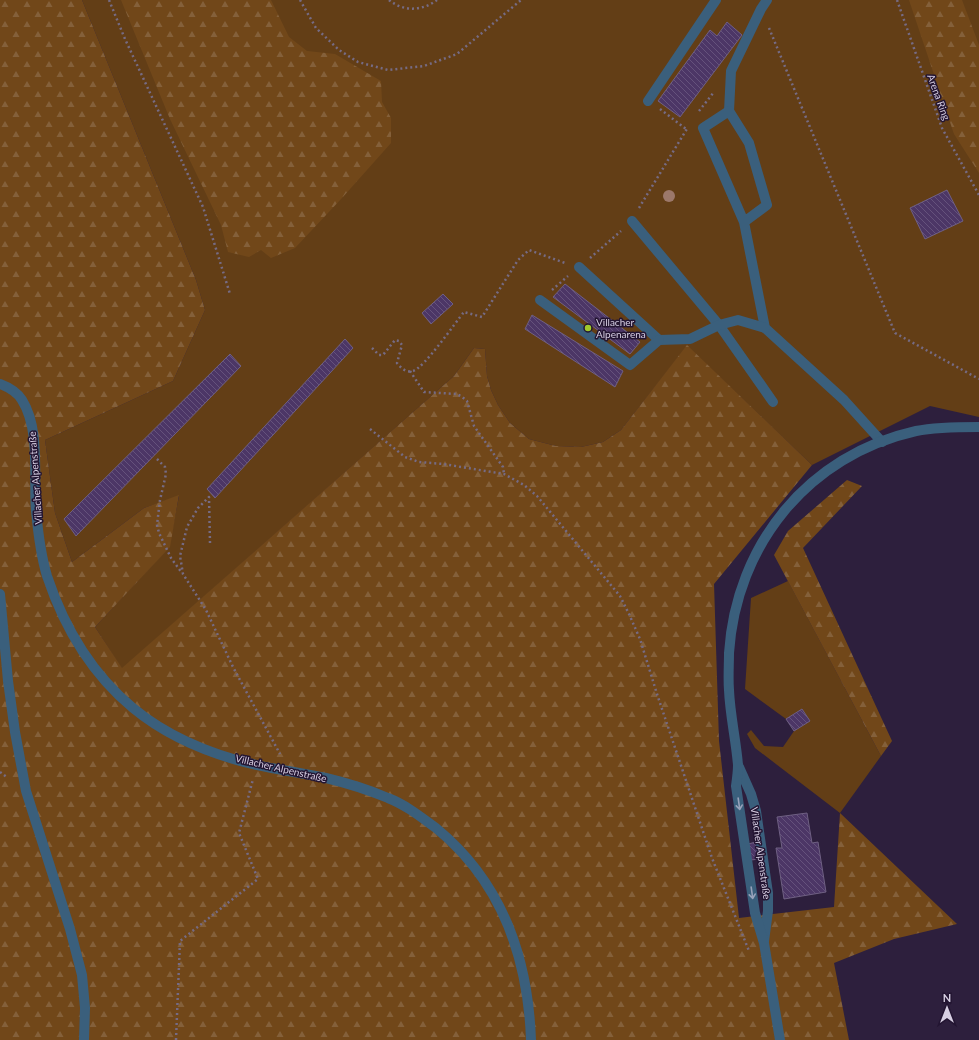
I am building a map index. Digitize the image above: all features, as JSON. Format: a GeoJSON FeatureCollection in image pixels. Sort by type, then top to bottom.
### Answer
{"type":"FeatureCollection","features":[{"type":"Feature","properties":{"kind":"street"},"geometry":{"type":"LineString","coordinates":[[648,101],[716,0]]}},
{"type":"Feature","properties":{"kind":"street"},"geometry":{"type":"LineString","coordinates":[[744,222],[767,205],[749,142],[729,111],[731,71],[761,9],[767,0]]}},
{"type":"Feature","properties":{"kind":"street"},"geometry":{"type":"LineString","coordinates":[[729,111],[703,128],[744,222],[765,328]]}},
{"type":"Feature","properties":{"kind":"street"},"geometry":{"type":"LineString","coordinates":[[632,221],[720,325],[773,402]]}},
{"type":"Feature","properties":{"kind":"street"},"geometry":{"type":"LineString","coordinates":[[579,268],[660,340]]}},
{"type":"Feature","properties":{"kind":"street"},"geometry":{"type":"LineString","coordinates":[[540,300],[630,365],[660,340],[690,339],[720,325],[738,320],[765,328],[844,400],[882,442]]}},
{"type":"Feature","properties":{"kind":"street","name":"Villacher Alpenstraße"},"geometry":{"type":"LineString","coordinates":[[0,384],[10,388],[22,399],[29,415],[35,444],[36,511],[47,575],[68,628],[102,678],[134,709],[170,733],[206,750],[256,765],[328,779],[390,799],[420,815],[450,840],[470,862],[497,899],[513,936],[524,980],[531,1040]]}},
{"type":"Feature","properties":{"kind":"street","name":"Villacher Alpenstraße"},"geometry":{"type":"LineString","coordinates":[[780,1040],[764,943],[752,899],[736,786],[738,766],[729,690],[729,653],[733,616],[740,593],[748,569],[762,542],[782,514],[799,494],[847,457],[882,442],[916,431],[952,427],[979,428]]}},
{"type":"Feature","properties":{"kind":"street"},"geometry":{"type":"LineString","coordinates":[[0,594],[8,681],[15,732],[26,791],[70,929],[82,975],[85,1008],[84,1040]]}},
{"type":"Feature","properties":{"kind":"street","name":"Villacher Alpenstraße"},"geometry":{"type":"LineString","coordinates":[[738,766],[751,794],[756,811],[768,892],[768,911],[764,943]]}},
{"type":"Feature","properties":{"kind":"path"},"geometry":{"type":"LineString","coordinates":[[109,0],[125,39],[203,207],[230,294]]}},
{"type":"Feature","properties":{"kind":"path"},"geometry":{"type":"LineString","coordinates":[[300,0],[316,28],[339,50],[358,62],[388,70],[424,66],[457,54],[521,0]]}},
{"type":"Feature","properties":{"kind":"path"},"geometry":{"type":"LineString","coordinates":[[389,0],[398,6],[414,9],[424,7],[437,0]]}},
{"type":"Feature","properties":{"kind":"path","name":"Arena Ring"},"geometry":{"type":"LineString","coordinates":[[897,0],[942,128],[979,195]]}},
{"type":"Feature","properties":{"kind":"path"},"geometry":{"type":"LineString","coordinates":[[761,9],[895,333],[979,379]]}},
{"type":"Feature","properties":{"kind":"path"},"geometry":{"type":"LineString","coordinates":[[697,114],[731,71]]}},
{"type":"Feature","properties":{"kind":"path"},"geometry":{"type":"LineString","coordinates":[[657,107],[686,129]]}},
{"type":"Feature","properties":{"kind":"path"},"geometry":{"type":"LineString","coordinates":[[540,300],[632,221],[690,124]]}},
{"type":"Feature","properties":{"kind":"path"},"geometry":{"type":"LineString","coordinates":[[372,348],[379,355],[383,355],[396,340],[399,341],[402,345],[397,363],[403,370],[415,370],[431,355],[464,312],[482,317],[518,260],[529,250],[579,268]]}},
{"type":"Feature","properties":{"kind":"path"},"geometry":{"type":"LineString","coordinates":[[410,371],[424,392],[456,394],[461,396],[466,401],[474,426],[503,467],[504,474]]}},
{"type":"Feature","properties":{"kind":"path"},"geometry":{"type":"LineString","coordinates":[[370,429],[405,457],[419,462],[443,464],[504,474],[524,485],[537,496],[620,596],[640,639],[712,858],[750,953],[766,960]]}},
{"type":"Feature","properties":{"kind":"path"},"geometry":{"type":"LineString","coordinates":[[157,459],[165,468],[166,474],[160,500],[157,525],[159,533],[171,558],[206,610],[233,667],[282,758],[286,770]]}},
{"type":"Feature","properties":{"kind":"path"},"geometry":{"type":"LineString","coordinates":[[183,574],[180,556],[187,527],[198,508],[209,498],[210,543]]}},
{"type":"Feature","properties":{"kind":"path"},"geometry":{"type":"LineString","coordinates":[[176,1040],[180,941],[258,879],[239,834],[256,765]]}},
{"type":"Feature","properties":{"kind":"shaded area","name":"Villacher Alpenarena"},"geometry":{"type":"Polygon","coordinates":[[[82,0],[979,0],[979,417],[930,406],[812,465],[687,346],[621,430],[603,442],[581,447],[556,446],[529,439],[510,423],[498,405],[491,390],[487,376],[485,349],[474,348],[454,376],[122,669],[95,627],[169,547],[179,496],[144,508],[72,562],[55,513],[45,440],[173,381],[205,310],[196,280],[82,0]]]}},
{"type":"Feature","properties":{"kind":"shaded area"},"geometry":{"type":"Polygon","coordinates":[[[788,581],[881,756],[840,813],[755,748],[747,734],[751,730],[764,746],[783,747],[794,731],[810,721],[802,709],[786,719],[745,689],[751,598],[788,581]]]}},
{"type":"Feature","properties":{"kind":"green space"},"geometry":{"type":"Polygon","coordinates":[[[0,0],[82,0],[196,280],[205,310],[173,381],[45,440],[55,513],[72,562],[144,508],[179,495],[170,547],[95,627],[122,668],[454,376],[474,348],[485,349],[487,376],[491,390],[498,405],[510,423],[529,439],[556,446],[581,447],[603,442],[621,430],[687,345],[812,465],[714,584],[719,741],[739,918],[834,907],[840,813],[957,924],[894,939],[834,963],[849,1040],[0,1040],[0,0]]]}},
{"type":"Feature","properties":{"kind":"green space"},"geometry":{"type":"Polygon","coordinates":[[[121,0],[271,0],[289,37],[307,51],[335,54],[381,81],[382,102],[391,118],[391,143],[295,248],[271,258],[261,250],[249,257],[228,252],[221,225],[170,119],[121,0]]]}},
{"type":"Feature","properties":{"kind":"green space"},"geometry":{"type":"Polygon","coordinates":[[[909,0],[962,0],[979,45],[979,173],[954,134],[909,0]]]}},
{"type":"Feature","properties":{"kind":"green space"},"geometry":{"type":"Polygon","coordinates":[[[847,480],[862,486],[803,548],[892,741],[881,756],[774,555],[788,531],[847,480]]]}},
{"type":"Feature","properties":{"kind":"building"},"geometry":{"type":"Polygon","coordinates":[[[727,22],[742,35],[680,117],[658,101],[710,30],[717,36],[727,22]]]}},
{"type":"Feature","properties":{"kind":"building"},"geometry":{"type":"Polygon","coordinates":[[[947,190],[963,221],[925,239],[910,208],[947,190]]]}},
{"type":"Feature","properties":{"kind":"building"},"geometry":{"type":"Polygon","coordinates":[[[565,284],[640,342],[630,354],[553,297],[565,284]]]}},
{"type":"Feature","properties":{"kind":"building"},"geometry":{"type":"Polygon","coordinates":[[[443,294],[453,304],[431,324],[422,313],[443,294]]]}},
{"type":"Feature","properties":{"kind":"building"},"geometry":{"type":"Polygon","coordinates":[[[532,315],[623,371],[615,387],[525,329],[532,315]]]}},
{"type":"Feature","properties":{"kind":"building"},"geometry":{"type":"Polygon","coordinates":[[[345,339],[353,348],[215,498],[207,489],[345,339]]]}},
{"type":"Feature","properties":{"kind":"building"},"geometry":{"type":"Polygon","coordinates":[[[230,354],[241,366],[76,536],[64,519],[230,354]]]}},
{"type":"Feature","properties":{"kind":"building"},"geometry":{"type":"Polygon","coordinates":[[[802,709],[810,721],[794,731],[786,719],[802,709]]]}},
{"type":"Feature","properties":{"kind":"building"},"geometry":{"type":"Polygon","coordinates":[[[807,813],[812,843],[818,842],[826,892],[784,899],[776,848],[782,848],[777,817],[807,813]]]}},
{"type":"Feature","properties":{"kind":"building"},"geometry":{"type":"Polygon","coordinates":[[[756,842],[759,859],[751,860],[748,844],[756,842]]]}},
{"type":"Feature","properties":{"kind":"place","name":"Villacher Alpenarena"},"geometry":{"type":"Point","coordinates":[588,328]}}]}
